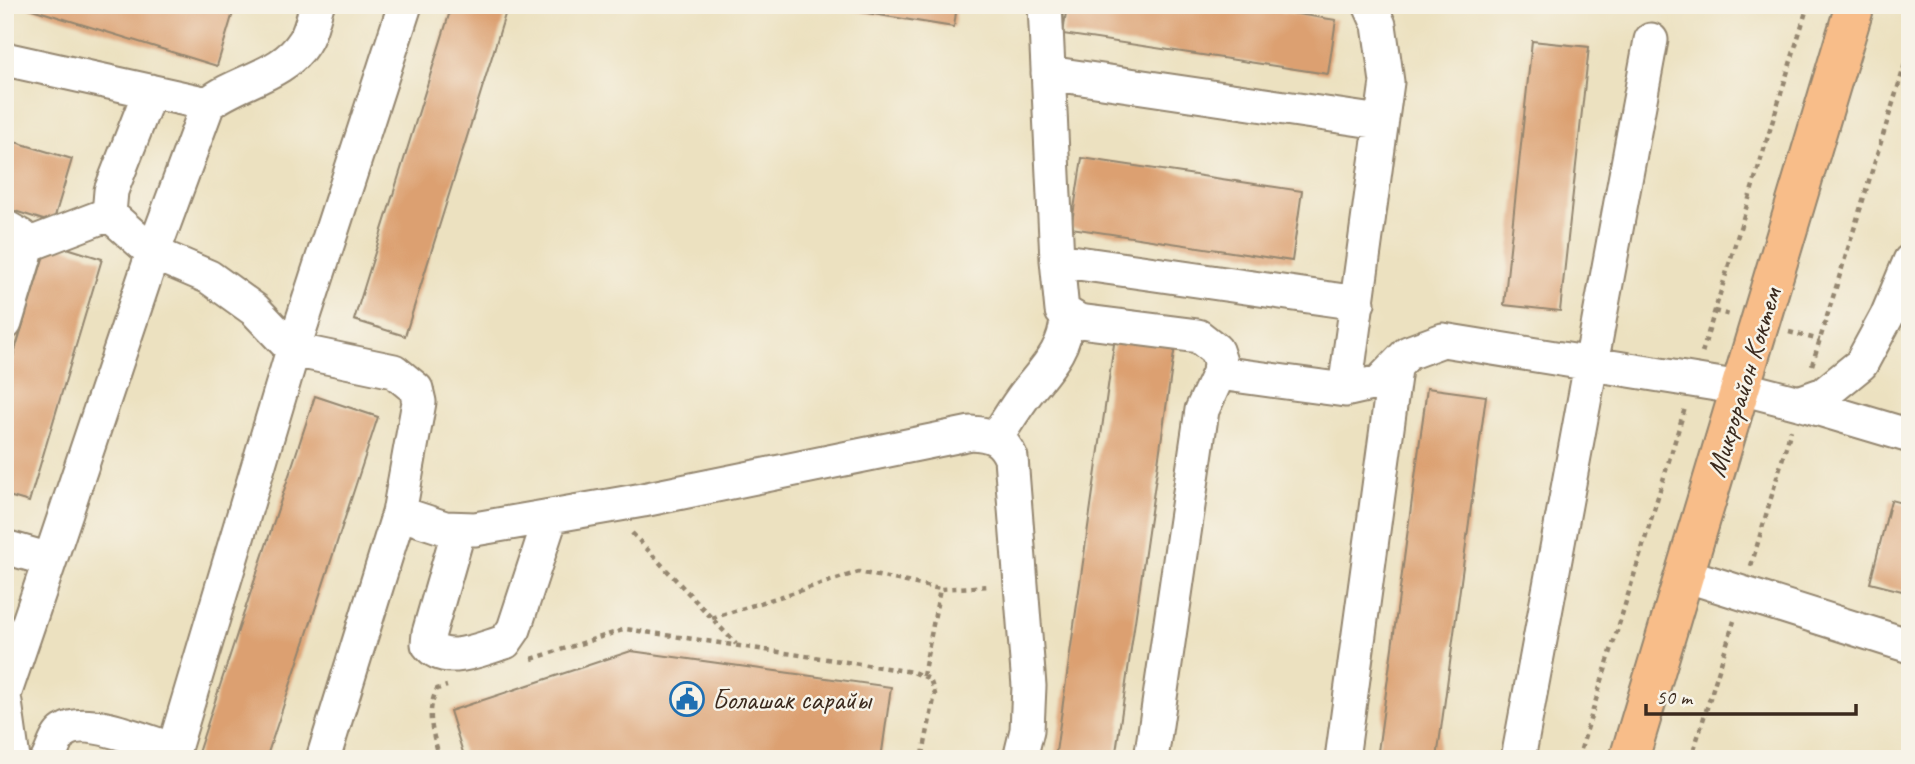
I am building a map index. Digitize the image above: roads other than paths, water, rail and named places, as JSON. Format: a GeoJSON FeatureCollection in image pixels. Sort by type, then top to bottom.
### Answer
{"type":"FeatureCollection","features":[{"type":"Feature","properties":{"kind":"main road","name":"Микрорайон Коктем"},"geometry":{"type":"LineString","coordinates":[[1629,759],[1855,5]]}},
{"type":"Feature","properties":{"kind":"lane"},"geometry":{"type":"LineString","coordinates":[[13,759],[6,688],[153,253],[208,104],[226,89],[286,64],[305,41],[317,5]]}},
{"type":"Feature","properties":{"kind":"lane"},"geometry":{"type":"LineString","coordinates":[[48,759],[61,732],[72,726],[88,724],[173,755],[293,350],[405,5]]}},
{"type":"Feature","properties":{"kind":"lane"},"geometry":{"type":"LineString","coordinates":[[996,438],[1026,393],[1050,366],[1066,332],[1067,317],[1060,302],[1057,260],[1045,5]]}},
{"type":"Feature","properties":{"kind":"lane"},"geometry":{"type":"LineString","coordinates":[[1345,390],[1387,82],[1379,25],[1370,5]]}},
{"type":"Feature","properties":{"kind":"lane"},"geometry":{"type":"LineString","coordinates":[[1518,759],[1651,40]]}},
{"type":"Feature","properties":{"kind":"lane"},"geometry":{"type":"LineString","coordinates":[[5,59],[208,104]]}},
{"type":"Feature","properties":{"kind":"lane"},"geometry":{"type":"LineString","coordinates":[[1048,73],[1380,122]]}},
{"type":"Feature","properties":{"kind":"lane"},"geometry":{"type":"LineString","coordinates":[[109,214],[111,191],[150,91]]}},
{"type":"Feature","properties":{"kind":"lane"},"geometry":{"type":"LineString","coordinates":[[5,323],[23,269],[15,236],[109,214]]}},
{"type":"Feature","properties":{"kind":"lane"},"geometry":{"type":"LineString","coordinates":[[109,214],[153,253],[209,276],[255,310],[293,350],[394,371],[416,389],[419,402],[398,513],[323,759]]}},
{"type":"Feature","properties":{"kind":"lane"},"geometry":{"type":"LineString","coordinates":[[1057,260],[1358,303]]}},
{"type":"Feature","properties":{"kind":"lane"},"geometry":{"type":"LineString","coordinates":[[1799,403],[1824,394],[1861,364],[1887,316],[1910,261]]}},
{"type":"Feature","properties":{"kind":"lane"},"geometry":{"type":"LineString","coordinates":[[1067,317],[1079,321],[1198,336],[1216,350],[1220,362],[1219,373],[1202,410],[1151,759]]}},
{"type":"Feature","properties":{"kind":"lane"},"geometry":{"type":"LineString","coordinates":[[1219,373],[1345,390],[1380,383],[1408,353],[1443,340],[1741,388],[1910,436]]}},
{"type":"Feature","properties":{"kind":"lane"},"geometry":{"type":"LineString","coordinates":[[1342,759],[1395,369]]}},
{"type":"Feature","properties":{"kind":"lane"},"geometry":{"type":"LineString","coordinates":[[398,513],[459,529],[607,507],[971,433],[996,438],[1006,445],[1011,458],[1022,583],[1029,709],[1020,759]]}},
{"type":"Feature","properties":{"kind":"lane"},"geometry":{"type":"LineString","coordinates":[[459,529],[429,633],[428,644],[435,653],[447,656],[505,642],[514,629],[551,516]]}},
{"type":"Feature","properties":{"kind":"lane"},"geometry":{"type":"LineString","coordinates":[[5,547],[50,560]]}},
{"type":"Feature","properties":{"kind":"lane"},"geometry":{"type":"LineString","coordinates":[[1685,575],[1910,646]]}},
{"type":"Feature","properties":{"kind":"place","name":"Болашак сарайы"},"geometry":{"type":"Point","coordinates":[687,699]}}]}
